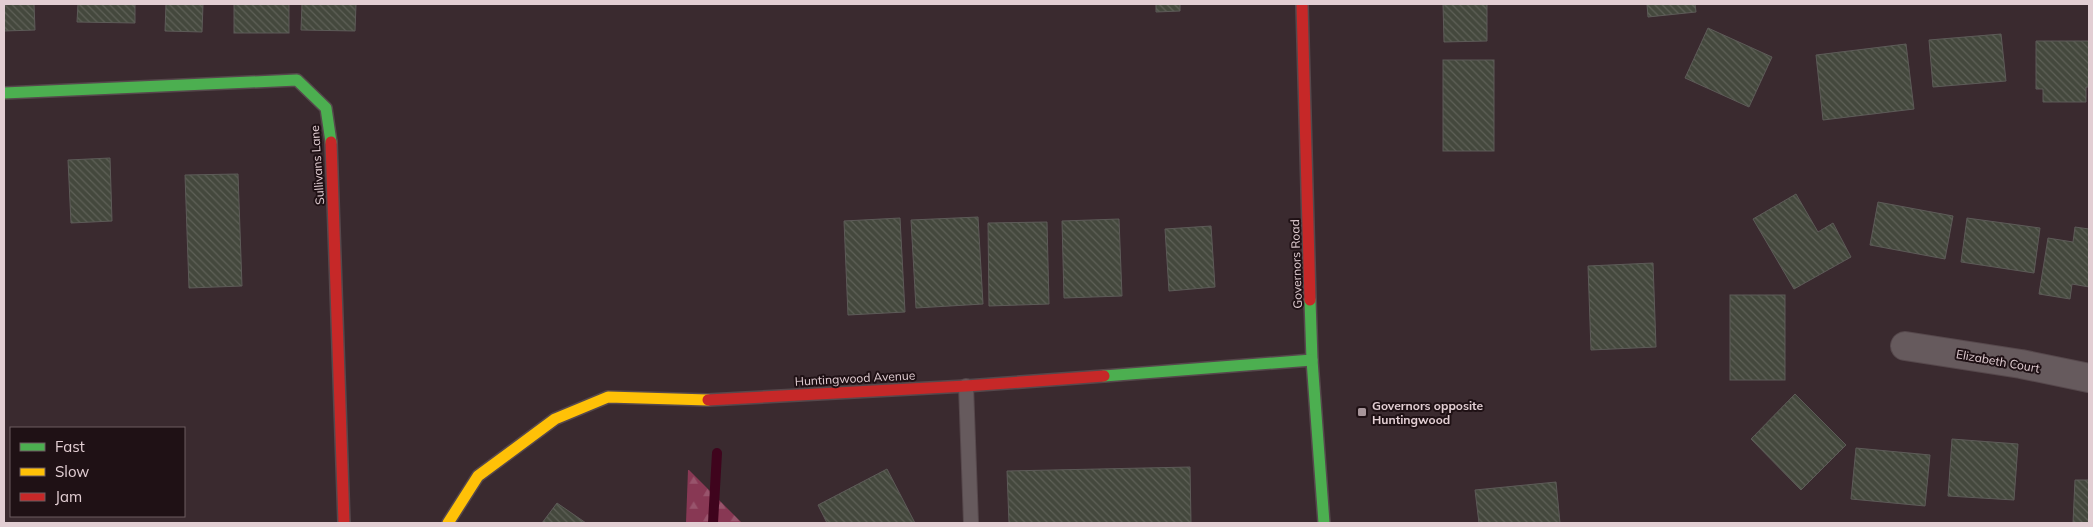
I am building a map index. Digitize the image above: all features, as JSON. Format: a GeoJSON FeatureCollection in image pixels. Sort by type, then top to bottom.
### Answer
{"type":"FeatureCollection","features":[{"type":"Feature","properties":{"kind":"street","name":"Governors Road"},"geometry":{"type":"LineString","coordinates":[[1302,4],[1312,360],[1324,523]]}},
{"type":"Feature","properties":{"kind":"street","name":"Sullivans Lane"},"geometry":{"type":"LineString","coordinates":[[4,93],[297,80],[326,108],[331,141],[344,523]]}},
{"type":"Feature","properties":{"kind":"street","name":"Elizabeth Court"},"geometry":{"type":"LineString","coordinates":[[1906,346],[2021,364],[2089,378]]}},
{"type":"Feature","properties":{"kind":"street","name":"Huntingwood Avenue"},"geometry":{"type":"LineString","coordinates":[[448,523],[478,476],[555,420],[608,397],[688,401],[966,386],[1312,360]]}},
{"type":"Feature","properties":{"kind":"lane"},"geometry":{"type":"LineString","coordinates":[[966,386],[971,523]]}},
{"type":"Feature","properties":{"kind":"green space"},"geometry":{"type":"Polygon","coordinates":[[[689,470],[742,523],[686,523],[689,470]]]}},
{"type":"Feature","properties":{"kind":"building"},"geometry":{"type":"Polygon","coordinates":[[[4,4],[34,4],[35,30],[4,31],[4,4]]]}},
{"type":"Feature","properties":{"kind":"building"},"geometry":{"type":"Polygon","coordinates":[[[78,4],[135,4],[135,23],[77,22],[78,4]]]}},
{"type":"Feature","properties":{"kind":"building"},"geometry":{"type":"Polygon","coordinates":[[[166,4],[203,4],[202,32],[165,31],[166,4]]]}},
{"type":"Feature","properties":{"kind":"building"},"geometry":{"type":"Polygon","coordinates":[[[234,4],[289,4],[289,33],[234,33],[234,4]]]}},
{"type":"Feature","properties":{"kind":"building"},"geometry":{"type":"Polygon","coordinates":[[[302,4],[356,4],[355,31],[301,30],[302,4]]]}},
{"type":"Feature","properties":{"kind":"building"},"geometry":{"type":"Polygon","coordinates":[[[1156,4],[1180,4],[1180,11],[1156,12],[1156,4]]]}},
{"type":"Feature","properties":{"kind":"building"},"geometry":{"type":"Polygon","coordinates":[[[1443,4],[1487,4],[1487,41],[1444,42],[1443,4]]]}},
{"type":"Feature","properties":{"kind":"building"},"geometry":{"type":"Polygon","coordinates":[[[1647,4],[1695,4],[1696,12],[1648,17],[1647,4]]]}},
{"type":"Feature","properties":{"kind":"building"},"geometry":{"type":"Polygon","coordinates":[[[1708,28],[1772,57],[1749,107],[1685,78],[1708,28]]]}},
{"type":"Feature","properties":{"kind":"building"},"geometry":{"type":"Polygon","coordinates":[[[2001,34],[2006,81],[1933,87],[1929,40],[2001,34]]]}},
{"type":"Feature","properties":{"kind":"building"},"geometry":{"type":"Polygon","coordinates":[[[2036,41],[2089,41],[2089,87],[2086,87],[2086,102],[2043,102],[2043,89],[2036,89],[2036,41]]]}},
{"type":"Feature","properties":{"kind":"building"},"geometry":{"type":"Polygon","coordinates":[[[1906,44],[1914,109],[1823,120],[1816,55],[1906,44]]]}},
{"type":"Feature","properties":{"kind":"building"},"geometry":{"type":"Polygon","coordinates":[[[1443,60],[1494,60],[1494,151],[1443,151],[1443,60]]]}},
{"type":"Feature","properties":{"kind":"building"},"geometry":{"type":"Polygon","coordinates":[[[110,158],[112,221],[71,223],[68,160],[110,158]]]}},
{"type":"Feature","properties":{"kind":"building"},"geometry":{"type":"Polygon","coordinates":[[[238,174],[242,286],[189,288],[185,175],[238,174]]]}},
{"type":"Feature","properties":{"kind":"building"},"geometry":{"type":"Polygon","coordinates":[[[1796,194],[1818,232],[1833,223],[1851,257],[1794,289],[1753,219],[1796,194]]]}},
{"type":"Feature","properties":{"kind":"building"},"geometry":{"type":"Polygon","coordinates":[[[1878,202],[1953,216],[1945,259],[1870,245],[1878,202]]]}},
{"type":"Feature","properties":{"kind":"building"},"geometry":{"type":"Polygon","coordinates":[[[978,217],[983,304],[916,308],[911,220],[978,217]]]}},
{"type":"Feature","properties":{"kind":"building"},"geometry":{"type":"Polygon","coordinates":[[[900,218],[905,312],[848,315],[844,221],[900,218]]]}},
{"type":"Feature","properties":{"kind":"building"},"geometry":{"type":"Polygon","coordinates":[[[1967,218],[2040,228],[2034,273],[1961,262],[1967,218]]]}},
{"type":"Feature","properties":{"kind":"building"},"geometry":{"type":"Polygon","coordinates":[[[1119,219],[1122,296],[1064,298],[1062,221],[1119,219]]]}},
{"type":"Feature","properties":{"kind":"building"},"geometry":{"type":"Polygon","coordinates":[[[1047,222],[1049,304],[989,306],[988,223],[1047,222]]]}},
{"type":"Feature","properties":{"kind":"building"},"geometry":{"type":"Polygon","coordinates":[[[1211,226],[1215,287],[1169,291],[1165,229],[1211,226]]]}},
{"type":"Feature","properties":{"kind":"building"},"geometry":{"type":"Polygon","coordinates":[[[2075,227],[2089,229],[2089,287],[2072,284],[2070,299],[2039,294],[2048,238],[2073,242],[2075,227]]]}},
{"type":"Feature","properties":{"kind":"building"},"geometry":{"type":"Polygon","coordinates":[[[1653,263],[1656,347],[1591,350],[1588,266],[1653,263]]]}},
{"type":"Feature","properties":{"kind":"building"},"geometry":{"type":"Polygon","coordinates":[[[1730,295],[1785,295],[1785,380],[1730,380],[1730,295]]]}},
{"type":"Feature","properties":{"kind":"building"},"geometry":{"type":"Polygon","coordinates":[[[1795,394],[1846,445],[1801,490],[1751,439],[1795,394]]]}},
{"type":"Feature","properties":{"kind":"building"},"geometry":{"type":"Polygon","coordinates":[[[1952,439],[2018,444],[2014,500],[1948,496],[1952,439]]]}},
{"type":"Feature","properties":{"kind":"building"},"geometry":{"type":"Polygon","coordinates":[[[1856,448],[1930,455],[1925,506],[1851,499],[1856,448]]]}},
{"type":"Feature","properties":{"kind":"building"},"geometry":{"type":"Polygon","coordinates":[[[1190,467],[1191,523],[1009,523],[1007,471],[1190,467]]]}},
{"type":"Feature","properties":{"kind":"building"},"geometry":{"type":"Polygon","coordinates":[[[887,469],[915,523],[827,523],[818,505],[887,469]]]}},
{"type":"Feature","properties":{"kind":"building"},"geometry":{"type":"Polygon","coordinates":[[[2075,480],[2089,480],[2089,523],[2073,523],[2075,480]]]}},
{"type":"Feature","properties":{"kind":"building"},"geometry":{"type":"Polygon","coordinates":[[[1556,482],[1560,523],[1479,523],[1475,490],[1556,482]]]}},
{"type":"Feature","properties":{"kind":"building"},"geometry":{"type":"Polygon","coordinates":[[[557,503],[586,523],[542,523],[557,503]]]}},
{"type":"Feature","properties":{"kind":"waterway"},"geometry":{"type":"LineString","coordinates":[[713,523],[717,453]]}},
{"type":"Feature","properties":{"kind":"traffic: fast"},"geometry":{"type":"LineString","coordinates":[[4,93],[297,80],[326,108],[331,142]]}},
{"type":"Feature","properties":{"kind":"traffic: fast"},"geometry":{"type":"LineString","coordinates":[[1310,300],[1312,360],[1324,523]]}},
{"type":"Feature","properties":{"kind":"traffic: fast"},"geometry":{"type":"LineString","coordinates":[[1104,376],[1312,360]]}},
{"type":"Feature","properties":{"kind":"traffic: slow"},"geometry":{"type":"LineString","coordinates":[[448,523],[478,476],[555,419],[608,397],[708,400]]}},
{"type":"Feature","properties":{"kind":"traffic: jam"},"geometry":{"type":"LineString","coordinates":[[1302,4],[1310,300]]}},
{"type":"Feature","properties":{"kind":"traffic: jam"},"geometry":{"type":"LineString","coordinates":[[331,142],[344,523]]}},
{"type":"Feature","properties":{"kind":"traffic: jam"},"geometry":{"type":"LineString","coordinates":[[708,400],[966,386],[1104,376]]}},
{"type":"Feature","properties":{"kind":"place","name":"Governors opposite Huntingwood"},"geometry":{"type":"Point","coordinates":[1362,412]}}]}
